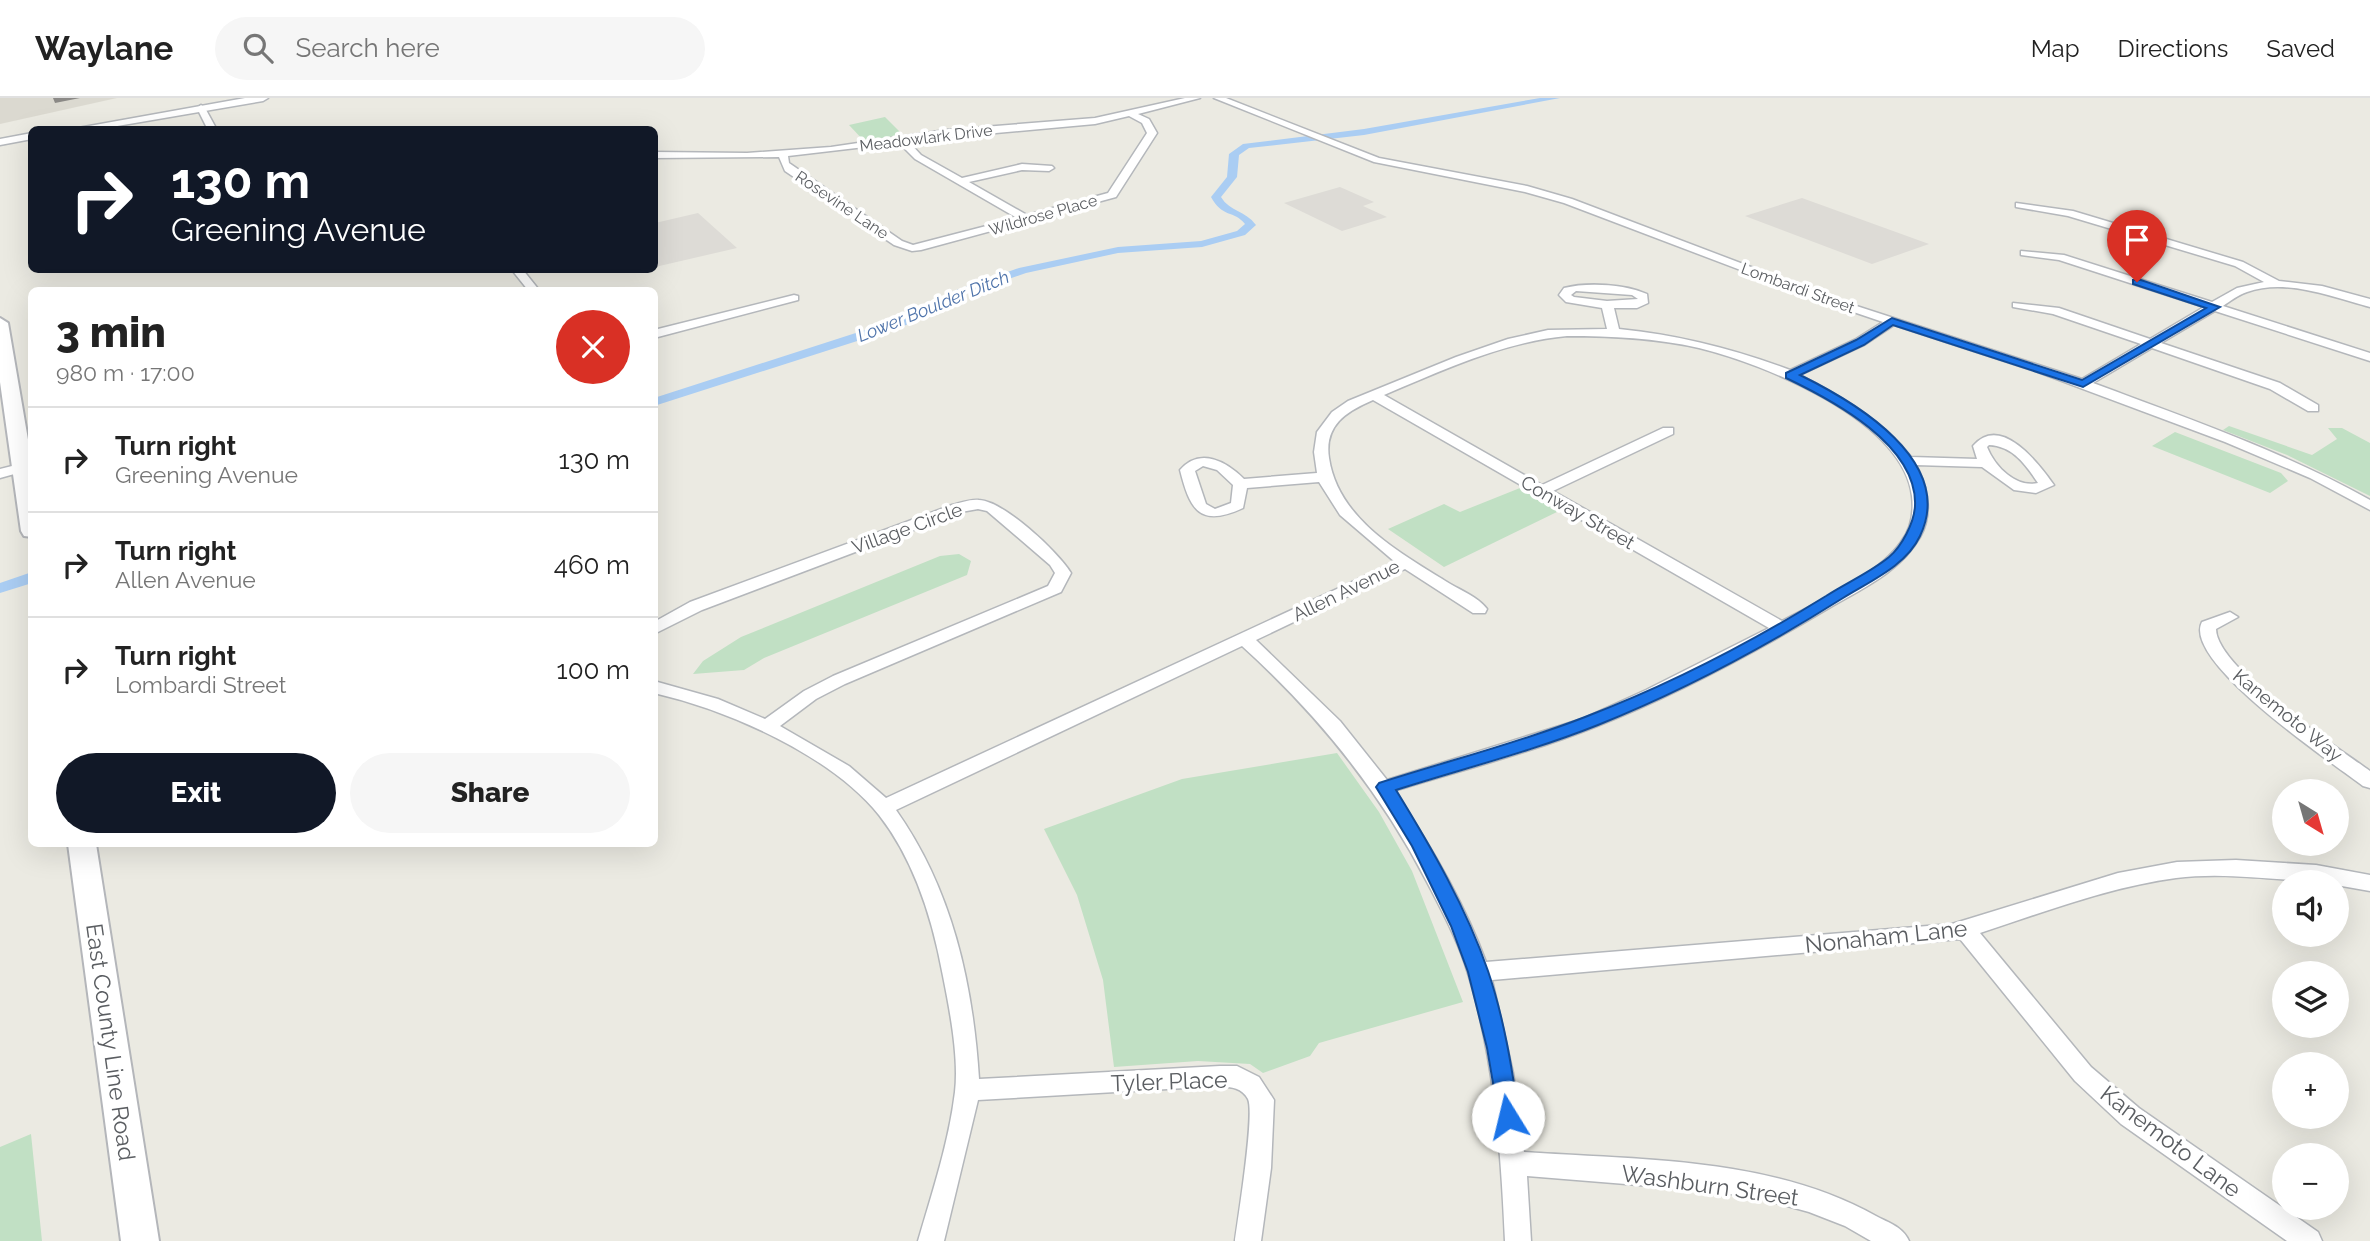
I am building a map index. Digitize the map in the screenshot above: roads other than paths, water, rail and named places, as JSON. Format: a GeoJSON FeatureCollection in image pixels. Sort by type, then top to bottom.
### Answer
{"type":"FeatureCollection","features":[{"type":"Feature","properties":{"kind":"main road"},"geometry":{"type":"LineString","coordinates":[[0,323],[28,498]]}},
{"type":"Feature","properties":{"kind":"main road","name":"East County Line Road"},"geometry":{"type":"LineString","coordinates":[[82,847],[140,1241]]}},
{"type":"Feature","properties":{"kind":"street"},"geometry":{"type":"LineString","coordinates":[[95,126],[263,98]]}},
{"type":"Feature","properties":{"kind":"street","name":"Meadowlark Drive"},"geometry":{"type":"LineString","coordinates":[[658,156],[783,154],[946,133],[1063,125],[1196,98]]}},
{"type":"Feature","properties":{"kind":"street","name":"Lombardi Street"},"geometry":{"type":"LineString","coordinates":[[1218,98],[1327,142],[1395,165],[1527,189],[1568,201],[1834,302],[2083,384],[2274,457],[2370,506]]}},
{"type":"Feature","properties":{"kind":"street"},"geometry":{"type":"LineString","coordinates":[[201,108],[211,126]]}},
{"type":"Feature","properties":{"kind":"street","name":"Wildrose Place"},"geometry":{"type":"LineString","coordinates":[[912,248],[932,245],[1112,195],[1120,187],[1152,133],[1146,121],[1130,113]]}},
{"type":"Feature","properties":{"kind":"street"},"geometry":{"type":"LineString","coordinates":[[0,142],[28,137]]}},
{"type":"Feature","properties":{"kind":"street"},"geometry":{"type":"LineString","coordinates":[[901,140],[918,156],[1027,219]]}},
{"type":"Feature","properties":{"kind":"street","name":"Rosevine Lane"},"geometry":{"type":"LineString","coordinates":[[783,154],[788,169],[898,243],[912,248]]}},
{"type":"Feature","properties":{"kind":"street"},"geometry":{"type":"LineString","coordinates":[[961,181],[1022,167],[1049,168]]}},
{"type":"Feature","properties":{"kind":"street"},"geometry":{"type":"LineString","coordinates":[[2020,205],[2069,213],[2239,264],[2278,285]]}},
{"type":"Feature","properties":{"kind":"street"},"geometry":{"type":"LineString","coordinates":[[2025,253],[2060,257],[2370,357]]}},
{"type":"Feature","properties":{"kind":"street"},"geometry":{"type":"LineString","coordinates":[[520,273],[531,287]]}},
{"type":"Feature","properties":{"kind":"street"},"geometry":{"type":"LineString","coordinates":[[2083,384],[2241,290],[2255,285],[2332,292],[2370,303]]}},
{"type":"Feature","properties":{"kind":"street"},"geometry":{"type":"LineString","coordinates":[[1576,288],[1634,292],[1643,296],[1644,301],[1637,304],[1606,305],[1570,300],[1565,295],[1568,290],[1576,288]]}},
{"type":"Feature","properties":{"kind":"street"},"geometry":{"type":"LineString","coordinates":[[658,333],[794,298]]}},
{"type":"Feature","properties":{"kind":"street"},"geometry":{"type":"LineString","coordinates":[[1606,305],[1614,333]]}},
{"type":"Feature","properties":{"kind":"street"},"geometry":{"type":"LineString","coordinates":[[2017,305],[2055,311],[2275,386],[2313,408]]}},
{"type":"Feature","properties":{"kind":"street"},"geometry":{"type":"LineString","coordinates":[[1790,375],[1860,342],[1892,321]]}},
{"type":"Feature","properties":{"kind":"street","name":"Allen Avenue"},"geometry":{"type":"LineString","coordinates":[[885,807],[1246,640],[1407,562],[1377,541],[1332,496],[1318,442],[1329,420],[1343,409],[1373,394],[1496,345],[1566,332],[1614,333],[1689,344],[1742,357],[1790,375],[1826,393],[1861,415],[1908,461]]}},
{"type":"Feature","properties":{"kind":"street","name":"Conway Street"},"geometry":{"type":"LineString","coordinates":[[1373,394],[1784,629]]}},
{"type":"Feature","properties":{"kind":"street"},"geometry":{"type":"LineString","coordinates":[[1541,491],[1668,431]]}},
{"type":"Feature","properties":{"kind":"street"},"geometry":{"type":"LineString","coordinates":[[1385,787],[1590,722],[1667,689],[1784,629],[1895,560],[1913,536],[1922,506],[1917,482],[1908,461],[1986,463]]}},
{"type":"Feature","properties":{"kind":"street"},"geometry":{"type":"LineString","coordinates":[[0,474],[25,474]]}},
{"type":"Feature","properties":{"kind":"street"},"geometry":{"type":"LineString","coordinates":[[1240,484],[1325,477]]}},
{"type":"Feature","properties":{"kind":"street","name":"Village Circle"},"geometry":{"type":"LineString","coordinates":[[658,627],[709,601],[957,508],[978,503],[992,508],[1056,562],[1063,573],[1055,589],[839,680],[810,695],[767,726]]}},
{"type":"Feature","properties":{"kind":"street"},"geometry":{"type":"LineString","coordinates":[[1407,562],[1479,609]]}},
{"type":"Feature","properties":{"kind":"street","name":"Kanemoto Way"},"geometry":{"type":"LineString","coordinates":[[2230,617],[2208,626],[2208,640],[2227,665],[2253,690],[2370,781]]}},
{"type":"Feature","properties":{"kind":"street"},"geometry":{"type":"LineString","coordinates":[[1246,640],[1285,673],[1337,727],[1385,787],[1420,844],[1460,926],[1478,972],[1498,1048],[1515,1163],[1518,1241]]}},
{"type":"Feature","properties":{"kind":"street"},"geometry":{"type":"LineString","coordinates":[[658,688],[714,704],[767,726],[848,776],[885,807],[925,878],[949,946],[963,1024],[967,1090],[931,1241]]}},
{"type":"Feature","properties":{"kind":"street","name":"Nonaham Lane"},"geometry":{"type":"LineString","coordinates":[[1478,972],[1966,931],[2118,881],[2177,870],[2236,868],[2316,873],[2370,883]]}},
{"type":"Feature","properties":{"kind":"street","name":"Kanemoto Lane"},"geometry":{"type":"LineString","coordinates":[[1966,931],[2083,1074],[2130,1116],[2309,1241]]}},
{"type":"Feature","properties":{"kind":"street","name":"Tyler Place"},"geometry":{"type":"LineString","coordinates":[[967,1090],[1220,1076],[1237,1077],[1251,1084],[1262,1100],[1258,1168],[1248,1241]]}},
{"type":"Feature","properties":{"kind":"street","name":"Washburn Street"},"geometry":{"type":"LineString","coordinates":[[1515,1163],[1671,1175],[1747,1185],[1809,1199],[1869,1223],[1896,1241]]}},
{"type":"Feature","properties":{"kind":"waterway","name":"Lower Boulder Ditch"},"geometry":{"type":"LineString","coordinates":[[658,401],[900,323],[955,294],[1023,270],[1118,250],[1202,244],[1241,233],[1251,225],[1245,217],[1222,208],[1216,197],[1232,177],[1234,154],[1246,146],[1364,132],[1556,98]]}},
{"type":"Feature","properties":{"kind":"waterway","name":"Lower Boulder Ditch"},"geometry":{"type":"LineString","coordinates":[[0,588],[28,578]]}}]}
